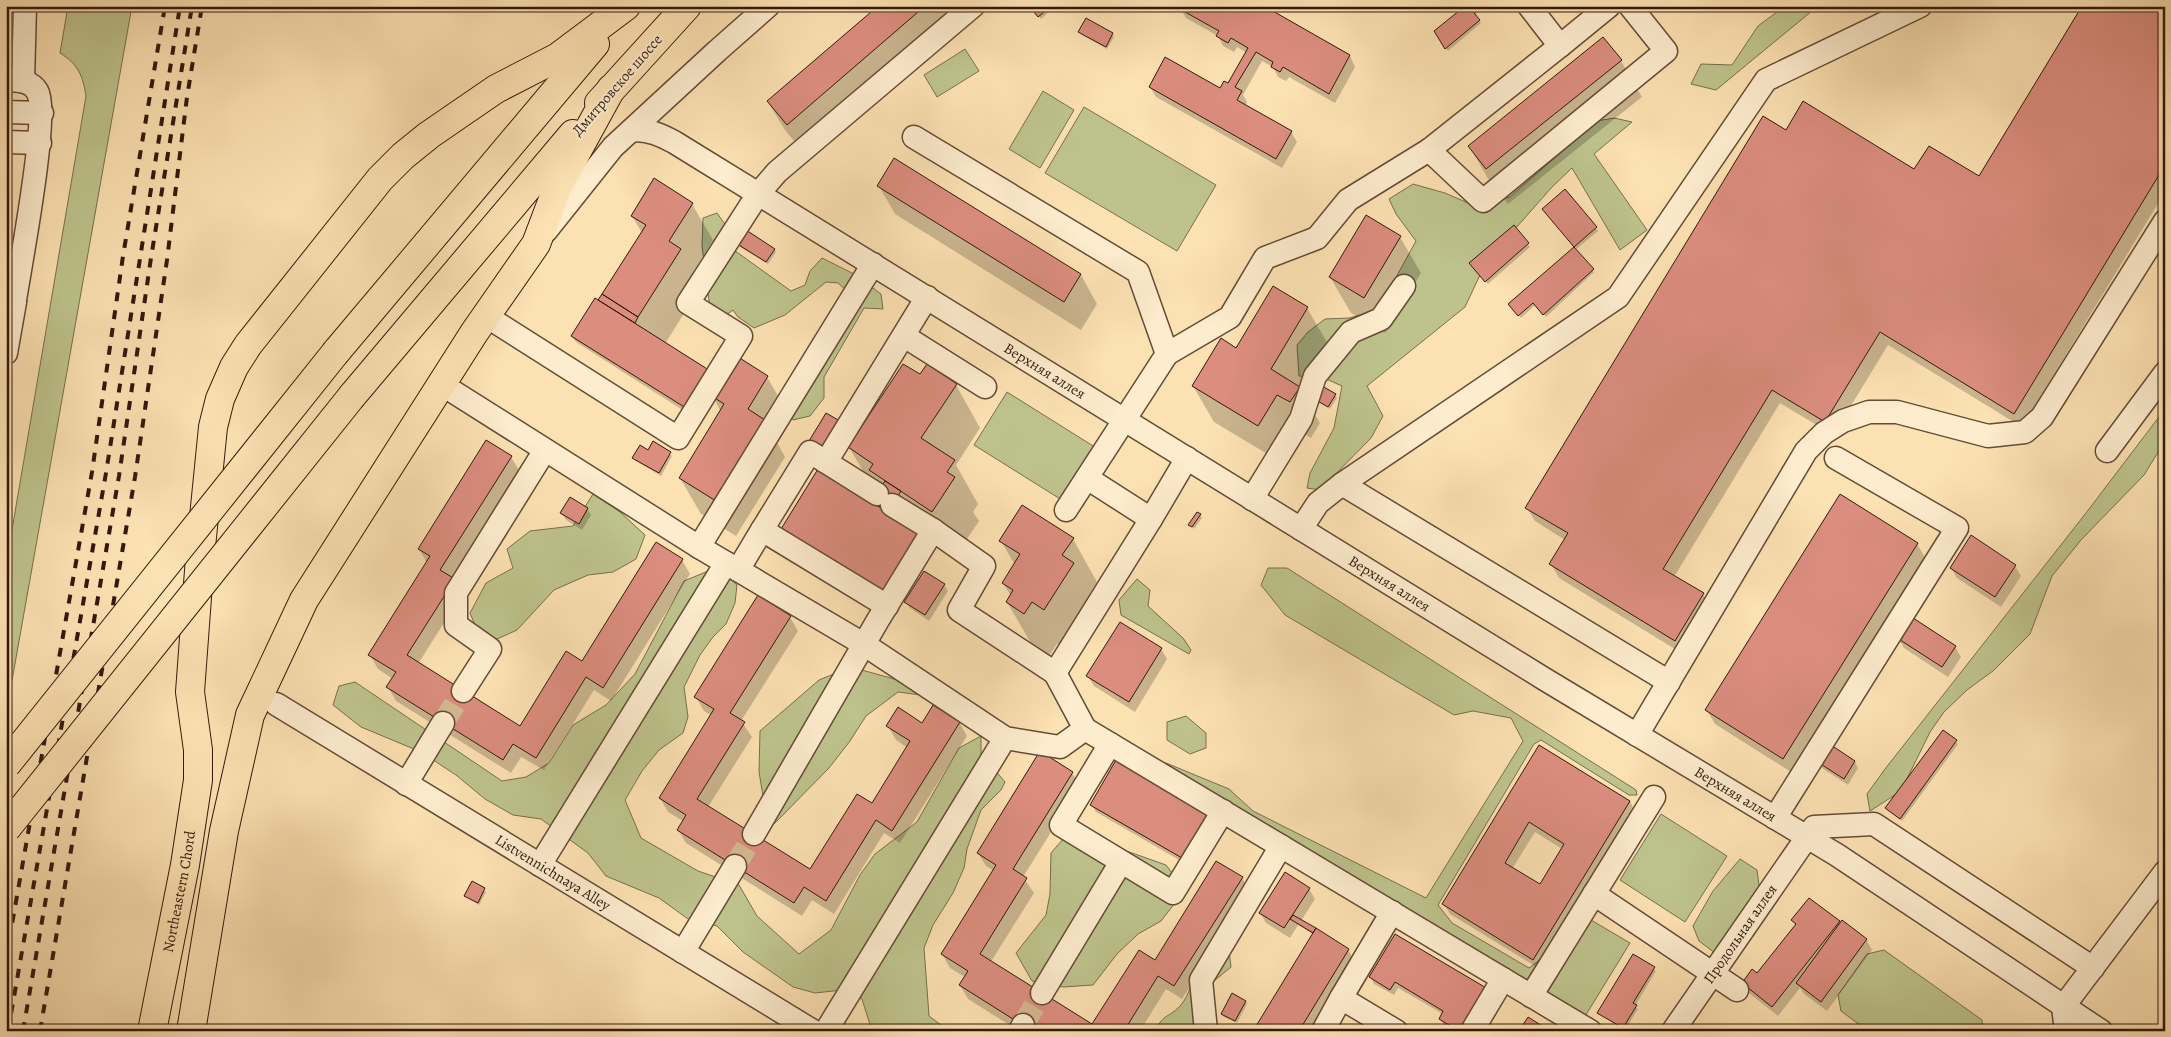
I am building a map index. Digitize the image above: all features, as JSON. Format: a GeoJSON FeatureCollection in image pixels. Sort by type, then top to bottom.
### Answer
{"type":"FeatureCollection","features":[{"type":"Feature","properties":{"kind":"main road"},"geometry":{"type":"LineString","coordinates":[[6,765],[336,352],[626,6]]}},
{"type":"Feature","properties":{"kind":"main road","name":"Northeastern Chord"},"geometry":{"type":"LineString","coordinates":[[152,1031],[185,865],[198,780],[198,750],[190,692],[200,557],[213,426],[220,399],[234,367],[248,345],[380,179],[403,156],[428,135],[496,89],[558,57],[626,6]]}},
{"type":"Feature","properties":{"kind":"main road","name":"Дмитровское шоссе"},"geometry":{"type":"LineString","coordinates":[[6,829],[352,396],[611,89],[687,6]]}},
{"type":"Feature","properties":{"kind":"main road"},"geometry":{"type":"LineString","coordinates":[[190,1031],[233,785],[250,715],[304,600],[441,384],[536,244],[558,186],[611,89]]}},
{"type":"Feature","properties":{"kind":"street"},"geometry":{"type":"LineString","coordinates":[[11,308],[40,143],[42,113],[42,100],[38,91],[32,85],[15,81],[25,6]]}},
{"type":"Feature","properties":{"kind":"street"},"geometry":{"type":"LineString","coordinates":[[536,244],[613,147],[768,6]]}},
{"type":"Feature","properties":{"kind":"street"},"geometry":{"type":"LineString","coordinates":[[486,316],[678,438],[741,336],[688,303],[758,194],[777,172],[973,6]]}},
{"type":"Feature","properties":{"kind":"street"},"geometry":{"type":"LineString","coordinates":[[1529,6],[1560,46]]}},
{"type":"Feature","properties":{"kind":"street"},"geometry":{"type":"LineString","coordinates":[[1066,510],[1167,354],[1230,317],[1265,258],[1317,238],[1348,200],[1429,150],[1609,6]]}},
{"type":"Feature","properties":{"kind":"street"},"geometry":{"type":"LineString","coordinates":[[1429,150],[1483,201],[1666,51],[1630,6]]}},
{"type":"Feature","properties":{"kind":"street"},"geometry":{"type":"LineString","coordinates":[[1301,529],[1318,503],[1342,484],[1618,297],[1766,80],[1920,6]]}},
{"type":"Feature","properties":{"kind":"street","name":"Верхняя аллея"},"geometry":{"type":"LineString","coordinates":[[657,106],[663,129],[674,142]]}},
{"type":"Feature","properties":{"kind":"street"},"geometry":{"type":"LineString","coordinates":[[6,112],[42,113]]}},
{"type":"Feature","properties":{"kind":"street","name":"Верхняя аллея"},"geometry":{"type":"LineString","coordinates":[[631,131],[648,132],[674,142],[1637,735],[1807,836],[2101,1031]]}},
{"type":"Feature","properties":{"kind":"street"},"geometry":{"type":"LineString","coordinates":[[914,137],[1138,272],[1167,354]]}},
{"type":"Feature","properties":{"kind":"street"},"geometry":{"type":"LineString","coordinates":[[6,142],[40,143]]}},
{"type":"Feature","properties":{"kind":"street"},"geometry":{"type":"LineString","coordinates":[[1637,735],[1806,451],[1824,433],[1842,420],[1869,412],[1897,412],[1988,436],[2025,432],[2042,417],[2165,221]]}},
{"type":"Feature","properties":{"kind":"street"},"geometry":{"type":"LineString","coordinates":[[699,547],[873,264]]}},
{"type":"Feature","properties":{"kind":"street"},"geometry":{"type":"LineString","coordinates":[[6,271],[13,287],[6,353]]}},
{"type":"Feature","properties":{"kind":"street"},"geometry":{"type":"LineString","coordinates":[[1252,499],[1301,419],[1315,376],[1351,332],[1381,319],[1404,286]]}},
{"type":"Feature","properties":{"kind":"street"},"geometry":{"type":"LineString","coordinates":[[826,462],[927,298]]}},
{"type":"Feature","properties":{"kind":"street"},"geometry":{"type":"LineString","coordinates":[[904,336],[985,388]]}},
{"type":"Feature","properties":{"kind":"street"},"geometry":{"type":"LineString","coordinates":[[2107,451],[2165,372]]}},
{"type":"Feature","properties":{"kind":"street"},"geometry":{"type":"LineString","coordinates":[[441,384],[699,547],[864,645],[1005,738],[1060,747],[1085,729]]}},
{"type":"Feature","properties":{"kind":"street"},"geometry":{"type":"LineString","coordinates":[[463,691],[490,649],[456,625],[456,593],[545,450]]}},
{"type":"Feature","properties":{"kind":"street"},"geometry":{"type":"LineString","coordinates":[[540,865],[732,566],[762,530],[810,452],[933,530],[984,566],[959,610],[1055,672],[1085,729],[1590,1031]]}},
{"type":"Feature","properties":{"kind":"street"},"geometry":{"type":"LineString","coordinates":[[1055,672],[1187,458]]}},
{"type":"Feature","properties":{"kind":"street"},"geometry":{"type":"LineString","coordinates":[[1775,818],[1957,528],[1836,458]]}},
{"type":"Feature","properties":{"kind":"street"},"geometry":{"type":"LineString","coordinates":[[1087,478],[1151,518]]}},
{"type":"Feature","properties":{"kind":"street"},"geometry":{"type":"LineString","coordinates":[[1342,484],[1669,682]]}},
{"type":"Feature","properties":{"kind":"street"},"geometry":{"type":"LineString","coordinates":[[762,530],[887,606]]}},
{"type":"Feature","properties":{"kind":"street"},"geometry":{"type":"LineString","coordinates":[[754,834],[933,530]]}},
{"type":"Feature","properties":{"kind":"street","name":"Listvennichnaya Alley"},"geometry":{"type":"LineString","coordinates":[[281,708],[812,1031]]}},
{"type":"Feature","properties":{"kind":"street"},"geometry":{"type":"LineString","coordinates":[[406,784],[443,723]]}},
{"type":"Feature","properties":{"kind":"street"},"geometry":{"type":"LineString","coordinates":[[826,1031],[1005,738]]}},
{"type":"Feature","properties":{"kind":"street"},"geometry":{"type":"LineString","coordinates":[[1110,744],[1061,825],[1121,862],[1174,893],[1223,811]]}},
{"type":"Feature","properties":{"kind":"street"},"geometry":{"type":"LineString","coordinates":[[1531,996],[1654,797]]}},
{"type":"Feature","properties":{"kind":"street"},"geometry":{"type":"LineString","coordinates":[[1807,836],[1814,827],[1874,824],[2093,968]]}},
{"type":"Feature","properties":{"kind":"street","name":"Продольная аллея"},"geometry":{"type":"LineString","coordinates":[[1672,1031],[1807,836]]}},
{"type":"Feature","properties":{"kind":"street"},"geometry":{"type":"LineString","coordinates":[[1206,1031],[1201,980],[1281,846]]}},
{"type":"Feature","properties":{"kind":"street"},"geometry":{"type":"LineString","coordinates":[[1042,994],[1121,862]]}},
{"type":"Feature","properties":{"kind":"street"},"geometry":{"type":"LineString","coordinates":[[683,952],[735,866]]}},
{"type":"Feature","properties":{"kind":"street"},"geometry":{"type":"LineString","coordinates":[[2066,1031],[2064,1006],[2165,872]]}},
{"type":"Feature","properties":{"kind":"street"},"geometry":{"type":"LineString","coordinates":[[1594,894],[1713,972],[1736,990]]}},
{"type":"Feature","properties":{"kind":"street"},"geometry":{"type":"LineString","coordinates":[[1323,1031],[1392,912]]}},
{"type":"Feature","properties":{"kind":"street"},"geometry":{"type":"LineString","coordinates":[[1472,1031],[1503,979]]}},
{"type":"Feature","properties":{"kind":"street"},"geometry":{"type":"LineString","coordinates":[[1341,998],[1396,1031]]}},
{"type":"Feature","properties":{"kind":"green space"},"geometry":{"type":"Polygon","coordinates":[[[68,6],[132,6],[8,703],[6,704],[6,565],[86,96],[79,71],[60,53],[68,6]]]}},
{"type":"Feature","properties":{"kind":"green space"},"geometry":{"type":"Polygon","coordinates":[[[1785,6],[1818,6],[1716,90],[1691,84],[1701,64],[1732,65],[1758,26],[1785,6]]]}},
{"type":"Feature","properties":{"kind":"green space"},"geometry":{"type":"Polygon","coordinates":[[[965,49],[979,71],[937,97],[924,75],[965,49]]]}},
{"type":"Feature","properties":{"kind":"green space"},"geometry":{"type":"Polygon","coordinates":[[[1043,91],[1074,110],[1040,168],[1009,149],[1043,91]]]}},
{"type":"Feature","properties":{"kind":"green space"},"geometry":{"type":"Polygon","coordinates":[[[1084,107],[1216,185],[1177,251],[1045,173],[1084,107]]]}},
{"type":"Feature","properties":{"kind":"green space"},"geometry":{"type":"Polygon","coordinates":[[[1614,118],[1632,122],[1594,154],[1647,230],[1620,250],[1572,168],[1552,187],[1515,229],[1480,275],[1465,307],[1367,386],[1383,416],[1371,438],[1320,490],[1307,488],[1310,473],[1334,428],[1342,386],[1324,378],[1299,376],[1297,345],[1308,332],[1325,319],[1349,318],[1378,310],[1416,241],[1396,214],[1389,199],[1413,184],[1445,193],[1475,206],[1510,197],[1597,121],[1614,118]]]}},
{"type":"Feature","properties":{"kind":"green space"},"geometry":{"type":"Polygon","coordinates":[[[717,213],[732,234],[731,248],[791,291],[805,285],[810,271],[822,258],[854,274],[881,294],[883,309],[864,308],[824,377],[824,398],[810,416],[793,420],[786,403],[848,292],[838,283],[826,282],[785,315],[754,328],[738,317],[733,310],[718,321],[711,316],[702,246],[703,218],[717,213]]]}},
{"type":"Feature","properties":{"kind":"green space"},"geometry":{"type":"Polygon","coordinates":[[[1007,392],[1098,449],[1065,502],[974,445],[1007,392]]]}},
{"type":"Feature","properties":{"kind":"green space"},"geometry":{"type":"Polygon","coordinates":[[[2165,409],[2165,441],[2144,475],[2081,540],[2052,576],[2030,634],[1993,671],[1967,690],[1944,712],[1930,732],[1901,791],[1870,811],[1867,794],[1885,769],[2165,409]]]}},
{"type":"Feature","properties":{"kind":"green space"},"geometry":{"type":"Polygon","coordinates":[[[593,494],[620,512],[645,535],[636,559],[613,572],[588,575],[554,590],[517,630],[495,640],[477,630],[470,613],[486,583],[513,568],[507,549],[530,531],[573,526],[593,494]]]}},
{"type":"Feature","properties":{"kind":"green space"},"geometry":{"type":"Polygon","coordinates":[[[718,567],[737,585],[735,603],[726,624],[713,637],[700,655],[684,687],[688,717],[683,733],[659,750],[642,771],[625,800],[641,838],[698,871],[739,885],[757,916],[799,954],[831,930],[860,875],[875,854],[917,822],[959,748],[981,736],[981,754],[1005,782],[1001,790],[981,810],[967,849],[964,868],[953,893],[933,925],[924,948],[929,1016],[949,1031],[872,1031],[862,999],[842,990],[815,993],[793,987],[743,952],[717,926],[688,919],[659,898],[606,876],[588,853],[541,819],[513,815],[485,799],[456,775],[421,752],[361,727],[333,705],[339,686],[355,682],[502,781],[526,777],[549,763],[573,725],[606,705],[635,674],[684,581],[718,567]]]}},
{"type":"Feature","properties":{"kind":"green space"},"geometry":{"type":"Polygon","coordinates":[[[1268,568],[1287,568],[1636,790],[1637,795],[1629,795],[1541,740],[1534,744],[1438,905],[1452,923],[1529,968],[1541,959],[1538,993],[1160,765],[1166,763],[1229,789],[1253,811],[1426,898],[1523,741],[1511,718],[1473,711],[1454,715],[1285,615],[1261,585],[1268,568]]]}},
{"type":"Feature","properties":{"kind":"green space"},"geometry":{"type":"Polygon","coordinates":[[[1137,579],[1150,590],[1148,606],[1183,638],[1191,650],[1189,654],[1121,615],[1119,600],[1137,579]]]}},
{"type":"Feature","properties":{"kind":"green space"},"geometry":{"type":"Polygon","coordinates":[[[851,667],[905,682],[921,695],[898,692],[866,716],[829,768],[775,823],[763,830],[757,812],[763,796],[759,772],[760,731],[819,680],[851,667]]]}},
{"type":"Feature","properties":{"kind":"green space"},"geometry":{"type":"Polygon","coordinates":[[[1186,716],[1206,733],[1206,748],[1190,754],[1167,740],[1167,722],[1186,716]]]}},
{"type":"Feature","properties":{"kind":"green space"},"geometry":{"type":"Polygon","coordinates":[[[1661,814],[1727,856],[1685,922],[1620,880],[1661,814]]]}},
{"type":"Feature","properties":{"kind":"green space"},"geometry":{"type":"Polygon","coordinates":[[[1070,831],[1166,865],[1185,890],[1161,921],[1138,934],[1117,954],[1093,985],[1063,987],[1032,981],[1016,953],[1046,915],[1050,894],[1051,853],[1070,831]]]}},
{"type":"Feature","properties":{"kind":"green space"},"geometry":{"type":"Polygon","coordinates":[[[1740,859],[1757,870],[1760,893],[1715,953],[1699,941],[1693,926],[1713,891],[1740,859]]]}},
{"type":"Feature","properties":{"kind":"green space"},"geometry":{"type":"Polygon","coordinates":[[[1591,920],[1630,943],[1584,1018],[1546,995],[1591,920]]]}},
{"type":"Feature","properties":{"kind":"green space"},"geometry":{"type":"Polygon","coordinates":[[[1229,950],[1231,967],[1214,981],[1200,1009],[1203,1031],[1155,1031],[1162,1020],[1184,1001],[1194,973],[1229,950]]]}},
{"type":"Feature","properties":{"kind":"green space"},"geometry":{"type":"Polygon","coordinates":[[[1884,950],[1982,1020],[1983,1031],[1868,1031],[1841,1011],[1838,995],[1867,954],[1884,950]]]}},
{"type":"Feature","properties":{"kind":"building"},"geometry":{"type":"Polygon","coordinates":[[[878,6],[925,6],[787,125],[767,101],[878,6]]]}},
{"type":"Feature","properties":{"kind":"building"},"geometry":{"type":"Polygon","coordinates":[[[1029,6],[1047,6],[1049,8],[1038,17],[1029,6]]]}},
{"type":"Feature","properties":{"kind":"building"},"geometry":{"type":"Polygon","coordinates":[[[1179,6],[1264,6],[1350,55],[1329,94],[1283,67],[1280,72],[1271,67],[1273,62],[1256,52],[1235,87],[1242,91],[1237,100],[1292,131],[1276,159],[1149,87],[1165,57],[1220,88],[1224,81],[1228,83],[1248,48],[1231,38],[1228,43],[1216,36],[1219,31],[1178,8],[1179,6]]]}},
{"type":"Feature","properties":{"kind":"building"},"geometry":{"type":"Polygon","coordinates":[[[1465,6],[1473,6],[1477,11],[1474,13],[1480,20],[1445,49],[1434,31],[1465,6]]]}},
{"type":"Feature","properties":{"kind":"building"},"geometry":{"type":"Polygon","coordinates":[[[2082,6],[2165,6],[2165,165],[2014,414],[1880,332],[1825,422],[1772,390],[1663,569],[1704,593],[1675,641],[1549,564],[1568,533],[1525,508],[1763,116],[1786,130],[1803,101],[1914,169],[1929,146],[1979,176],[2082,6]]]}},
{"type":"Feature","properties":{"kind":"building"},"geometry":{"type":"Polygon","coordinates":[[[1086,18],[1113,33],[1106,47],[1078,32],[1086,18]]]}},
{"type":"Feature","properties":{"kind":"building"},"geometry":{"type":"Polygon","coordinates":[[[1603,37],[1622,60],[1486,169],[1468,146],[1603,37]]]}},
{"type":"Feature","properties":{"kind":"building"},"geometry":{"type":"Polygon","coordinates":[[[894,158],[1081,274],[1064,302],[877,186],[894,158]]]}},
{"type":"Feature","properties":{"kind":"building"},"geometry":{"type":"Polygon","coordinates":[[[654,178],[693,203],[669,241],[681,249],[638,317],[602,294],[646,225],[631,216],[654,178]]]}},
{"type":"Feature","properties":{"kind":"building"},"geometry":{"type":"Polygon","coordinates":[[[1565,189],[1597,227],[1574,247],[1542,209],[1565,189]]]}},
{"type":"Feature","properties":{"kind":"building"},"geometry":{"type":"Polygon","coordinates":[[[1366,215],[1401,236],[1364,298],[1329,277],[1366,215]]]}},
{"type":"Feature","properties":{"kind":"building"},"geometry":{"type":"Polygon","coordinates":[[[1514,225],[1529,243],[1485,282],[1469,263],[1514,225]]]}},
{"type":"Feature","properties":{"kind":"building"},"geometry":{"type":"Polygon","coordinates":[[[743,228],[775,249],[766,262],[734,242],[743,228]]]}},
{"type":"Feature","properties":{"kind":"building"},"geometry":{"type":"Polygon","coordinates":[[[1574,247],[1594,269],[1543,315],[1533,303],[1518,316],[1508,304],[1574,247]]]}},
{"type":"Feature","properties":{"kind":"building"},"geometry":{"type":"Polygon","coordinates":[[[1273,286],[1308,307],[1271,369],[1300,387],[1290,402],[1277,395],[1258,426],[1192,386],[1221,338],[1236,348],[1273,286]]]}},
{"type":"Feature","properties":{"kind":"building"},"geometry":{"type":"Polygon","coordinates":[[[602,294],[638,317],[635,323],[598,300],[602,294]]]}},
{"type":"Feature","properties":{"kind":"building"},"geometry":{"type":"Polygon","coordinates":[[[595,298],[712,372],[689,410],[571,336],[595,298]]]}},
{"type":"Feature","properties":{"kind":"building"},"geometry":{"type":"Polygon","coordinates":[[[735,355],[768,376],[748,409],[765,420],[716,501],[679,478],[724,404],[710,395],[735,355]]]}},
{"type":"Feature","properties":{"kind":"building"},"geometry":{"type":"Polygon","coordinates":[[[903,364],[920,374],[927,364],[957,384],[921,438],[955,460],[947,472],[955,477],[932,512],[869,470],[873,464],[848,447],[903,364]]]}},
{"type":"Feature","properties":{"kind":"building"},"geometry":{"type":"Polygon","coordinates":[[[1322,386],[1336,394],[1328,407],[1314,399],[1322,386]]]}},
{"type":"Feature","properties":{"kind":"building"},"geometry":{"type":"Polygon","coordinates":[[[826,413],[840,421],[824,450],[809,441],[826,413]]]}},
{"type":"Feature","properties":{"kind":"building"},"geometry":{"type":"Polygon","coordinates":[[[486,440],[512,456],[440,570],[455,579],[407,655],[520,726],[566,651],[582,661],[656,542],[683,559],[603,688],[586,677],[536,758],[513,744],[503,760],[386,687],[396,672],[368,655],[430,556],[418,549],[486,440]]]}},
{"type":"Feature","properties":{"kind":"building"},"geometry":{"type":"Polygon","coordinates":[[[653,441],[671,452],[659,473],[632,458],[640,445],[648,450],[653,441]]]}},
{"type":"Feature","properties":{"kind":"building"},"geometry":{"type":"Polygon","coordinates":[[[818,469],[923,534],[887,594],[781,529],[818,469]]]}},
{"type":"Feature","properties":{"kind":"building"},"geometry":{"type":"Polygon","coordinates":[[[885,481],[901,491],[888,512],[872,502],[885,481]]]}},
{"type":"Feature","properties":{"kind":"building"},"geometry":{"type":"Polygon","coordinates":[[[1840,494],[1918,543],[1783,759],[1705,710],[1840,494]]]}},
{"type":"Feature","properties":{"kind":"building"},"geometry":{"type":"Polygon","coordinates":[[[570,497],[588,508],[579,524],[560,513],[570,497]]]}},
{"type":"Feature","properties":{"kind":"building"},"geometry":{"type":"Polygon","coordinates":[[[1022,505],[1074,538],[1062,555],[1074,563],[1044,610],[1032,602],[1024,614],[1006,602],[1013,590],[1002,583],[1020,554],[999,541],[1022,505]]]}},
{"type":"Feature","properties":{"kind":"building"},"geometry":{"type":"Polygon","coordinates":[[[1197,512],[1201,514],[1192,527],[1188,525],[1197,512]]]}},
{"type":"Feature","properties":{"kind":"building"},"geometry":{"type":"Polygon","coordinates":[[[1971,535],[2016,565],[1995,597],[1950,568],[1971,535]]]}},
{"type":"Feature","properties":{"kind":"building"},"geometry":{"type":"Polygon","coordinates":[[[924,571],[945,584],[925,615],[904,602],[924,571]]]}},
{"type":"Feature","properties":{"kind":"building"},"geometry":{"type":"Polygon","coordinates":[[[758,595],[791,616],[730,713],[745,722],[697,799],[810,869],[857,794],[872,803],[910,741],[886,726],[898,707],[922,723],[933,705],[960,722],[892,831],[876,820],[826,901],[804,887],[794,903],[677,830],[686,815],[659,798],[714,709],[694,697],[758,595]]]}},
{"type":"Feature","properties":{"kind":"building"},"geometry":{"type":"Polygon","coordinates":[[[1910,616],[1956,646],[1942,667],[1897,638],[1910,616]]]}},
{"type":"Feature","properties":{"kind":"building"},"geometry":{"type":"Polygon","coordinates":[[[1120,622],[1162,648],[1129,702],[1086,676],[1120,622]]]}},
{"type":"Feature","properties":{"kind":"building"},"geometry":{"type":"Polygon","coordinates":[[[1943,730],[1957,740],[1900,819],[1885,808],[1943,730]]]}},
{"type":"Feature","properties":{"kind":"building"},"geometry":{"type":"Polygon","coordinates":[[[1828,743],[1855,761],[1844,779],[1816,761],[1828,743]]]}},
{"type":"Feature","properties":{"kind":"building"},"geometry":{"type":"Polygon","coordinates":[[[1539,745],[1630,801],[1533,960],[1442,904],[1539,745]],[[1529,822],[1505,863],[1540,884],[1564,844],[1529,822]]]}},
{"type":"Feature","properties":{"kind":"building"},"geometry":{"type":"Polygon","coordinates":[[[1040,751],[1073,772],[1013,869],[1027,878],[980,954],[1092,1024],[1139,950],[1155,960],[1216,861],[1243,877],[1174,986],[1158,976],[1124,1031],[1032,1031],[959,985],[968,971],[941,954],[996,865],[977,853],[1040,751]]]}},
{"type":"Feature","properties":{"kind":"building"},"geometry":{"type":"Polygon","coordinates":[[[1116,760],[1208,813],[1182,858],[1090,805],[1116,760]]]}},
{"type":"Feature","properties":{"kind":"building"},"geometry":{"type":"Polygon","coordinates":[[[1285,872],[1310,888],[1284,928],[1259,913],[1285,872]]]}},
{"type":"Feature","properties":{"kind":"building"},"geometry":{"type":"Polygon","coordinates":[[[472,881],[485,888],[478,903],[464,896],[472,881]]]}},
{"type":"Feature","properties":{"kind":"building"},"geometry":{"type":"Polygon","coordinates":[[[1809,898],[1840,921],[1772,1007],[1742,983],[1752,969],[1757,973],[1796,924],[1791,920],[1809,898]]]}},
{"type":"Feature","properties":{"kind":"building"},"geometry":{"type":"Polygon","coordinates":[[[1293,915],[1316,928],[1313,933],[1290,919],[1293,915]]]}},
{"type":"Feature","properties":{"kind":"building"},"geometry":{"type":"Polygon","coordinates":[[[1842,920],[1867,939],[1821,1002],[1796,983],[1842,920]]]}},
{"type":"Feature","properties":{"kind":"building"},"geometry":{"type":"Polygon","coordinates":[[[1316,928],[1349,949],[1299,1031],[1253,1031],[1316,928]]]}},
{"type":"Feature","properties":{"kind":"building"},"geometry":{"type":"Polygon","coordinates":[[[1395,934],[1488,989],[1464,1031],[1459,1031],[1439,1019],[1443,1011],[1395,982],[1390,990],[1369,977],[1395,934]]]}},
{"type":"Feature","properties":{"kind":"building"},"geometry":{"type":"Polygon","coordinates":[[[1633,954],[1655,967],[1633,1003],[1637,1005],[1623,1028],[1597,1013],[1633,954]]]}},
{"type":"Feature","properties":{"kind":"building"},"geometry":{"type":"Polygon","coordinates":[[[1232,993],[1246,1001],[1235,1021],[1221,1014],[1232,993]]]}},
{"type":"Feature","properties":{"kind":"building"},"geometry":{"type":"Polygon","coordinates":[[[1528,1017],[1550,1031],[1525,1031],[1521,1028],[1528,1017]]]}},
{"type":"Feature","properties":{"kind":"tunnel"},"geometry":{"type":"LineString","coordinates":[[443,723],[463,691]]}},
{"type":"Feature","properties":{"kind":"tunnel"},"geometry":{"type":"LineString","coordinates":[[735,866],[754,834]]}},
{"type":"Feature","properties":{"kind":"tunnel"},"geometry":{"type":"LineString","coordinates":[[1023,1025],[1042,993]]}},
{"type":"Feature","properties":{"kind":"railway"},"geometry":{"type":"LineString","coordinates":[[6,958],[92,472],[123,256],[165,6]]}},
{"type":"Feature","properties":{"kind":"railway"},"geometry":{"type":"LineString","coordinates":[[8,1031],[106,473],[180,6]]}},
{"type":"Feature","properties":{"kind":"railway"},"geometry":{"type":"LineString","coordinates":[[23,1031],[119,476],[151,258],[192,6]]}},
{"type":"Feature","properties":{"kind":"railway"},"geometry":{"type":"LineString","coordinates":[[40,1031],[135,477],[167,260],[187,97],[202,6]]}}]}
